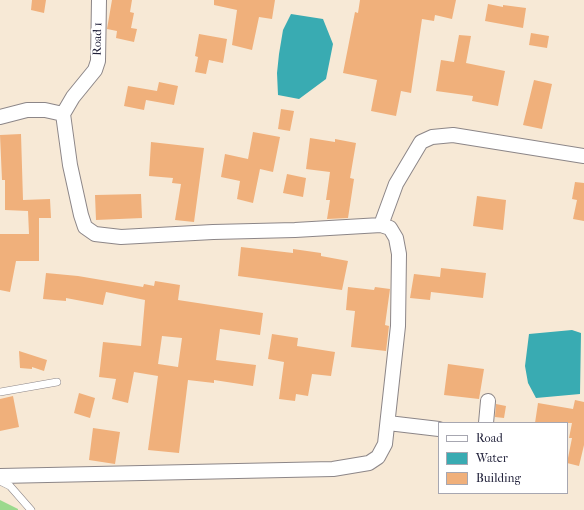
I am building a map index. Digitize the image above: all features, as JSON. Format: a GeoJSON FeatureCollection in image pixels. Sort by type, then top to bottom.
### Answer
{"type":"FeatureCollection","features":[{"type":"Feature","properties":{"kind":"street","name":"Road 1"},"geometry":{"type":"LineString","coordinates":[[64,114],[73,97],[95,70],[98,61],[99,0]]}},
{"type":"Feature","properties":{"kind":"street"},"geometry":{"type":"LineString","coordinates":[[0,117],[27,110],[45,110],[64,114],[70,165],[81,215],[85,227],[95,234],[121,237],[381,225],[390,228],[396,238],[399,254],[398,326],[385,444],[378,457],[369,463],[333,469],[0,476]]}},
{"type":"Feature","properties":{"kind":"street"},"geometry":{"type":"LineString","coordinates":[[381,225],[396,184],[420,142],[432,137],[453,135],[584,156]]}},
{"type":"Feature","properties":{"kind":"street"},"geometry":{"type":"LineString","coordinates":[[486,422],[488,402]]}},
{"type":"Feature","properties":{"kind":"street"},"geometry":{"type":"LineString","coordinates":[[388,423],[438,429]]}},
{"type":"Feature","properties":{"kind":"lane"},"geometry":{"type":"LineString","coordinates":[[0,392],[57,382]]}},
{"type":"Feature","properties":{"kind":"lane"},"geometry":{"type":"LineString","coordinates":[[0,481],[10,486],[31,510]]}},
{"type":"Feature","properties":{"kind":"green space"},"geometry":{"type":"Polygon","coordinates":[[[0,500],[18,509],[18,510],[0,510],[0,500]]]}},
{"type":"Feature","properties":{"kind":"water"},"geometry":{"type":"Polygon","coordinates":[[[291,14],[323,19],[333,44],[326,79],[299,99],[278,95],[277,73],[279,54],[283,30],[291,14]]]}},
{"type":"Feature","properties":{"kind":"water"},"geometry":{"type":"Polygon","coordinates":[[[572,330],[581,333],[580,394],[536,398],[528,383],[525,366],[529,334],[572,330]]]}},
{"type":"Feature","properties":{"kind":"building"},"geometry":{"type":"Polygon","coordinates":[[[32,0],[46,0],[44,13],[31,10],[32,0]]]}},
{"type":"Feature","properties":{"kind":"building"},"geometry":{"type":"Polygon","coordinates":[[[112,0],[132,0],[130,12],[134,13],[131,28],[137,29],[134,42],[116,38],[117,31],[107,29],[112,0]]]}},
{"type":"Feature","properties":{"kind":"building"},"geometry":{"type":"Polygon","coordinates":[[[214,0],[275,0],[272,19],[259,17],[252,50],[232,45],[237,10],[214,5],[214,0]]]}},
{"type":"Feature","properties":{"kind":"building"},"geometry":{"type":"Polygon","coordinates":[[[360,0],[456,0],[452,19],[435,15],[434,21],[422,19],[411,93],[401,91],[396,116],[371,111],[377,80],[343,73],[355,12],[358,13],[360,0]]]}},
{"type":"Feature","properties":{"kind":"building"},"geometry":{"type":"Polygon","coordinates":[[[488,4],[503,7],[503,5],[526,8],[523,28],[485,21],[488,4]]]}},
{"type":"Feature","properties":{"kind":"building"},"geometry":{"type":"Polygon","coordinates":[[[531,33],[549,36],[547,48],[529,45],[531,33]]]}},
{"type":"Feature","properties":{"kind":"building"},"geometry":{"type":"Polygon","coordinates":[[[199,34],[227,39],[223,63],[209,60],[206,74],[195,72],[198,57],[195,56],[199,34]]]}},
{"type":"Feature","properties":{"kind":"building"},"geometry":{"type":"Polygon","coordinates":[[[459,35],[471,36],[466,63],[505,71],[498,106],[472,101],[473,96],[436,91],[441,60],[454,62],[459,35]]]}},
{"type":"Feature","properties":{"kind":"building"},"geometry":{"type":"Polygon","coordinates":[[[534,80],[552,84],[542,129],[523,125],[534,80]]]}},
{"type":"Feature","properties":{"kind":"building"},"geometry":{"type":"Polygon","coordinates":[[[159,82],[178,86],[174,105],[146,100],[144,110],[124,106],[128,86],[157,91],[159,82]]]}},
{"type":"Feature","properties":{"kind":"building"},"geometry":{"type":"Polygon","coordinates":[[[281,109],[294,111],[290,131],[278,129],[281,109]]]}},
{"type":"Feature","properties":{"kind":"building"},"geometry":{"type":"Polygon","coordinates":[[[253,132],[280,137],[273,172],[260,169],[253,203],[237,199],[240,181],[221,177],[225,154],[248,159],[253,132]]]}},
{"type":"Feature","properties":{"kind":"building"},"geometry":{"type":"Polygon","coordinates":[[[21,134],[23,200],[50,199],[51,218],[39,218],[39,261],[16,261],[10,292],[0,290],[0,234],[29,234],[28,211],[5,210],[5,180],[2,180],[0,135],[21,134]]]}},
{"type":"Feature","properties":{"kind":"building"},"geometry":{"type":"Polygon","coordinates":[[[310,138],[335,142],[335,139],[356,143],[350,178],[354,179],[348,218],[327,219],[330,200],[326,200],[330,172],[306,169],[310,138]]]}},
{"type":"Feature","properties":{"kind":"building"},"geometry":{"type":"Polygon","coordinates":[[[151,142],[204,148],[194,222],[175,220],[181,184],[172,183],[173,178],[149,176],[151,142]]]}},
{"type":"Feature","properties":{"kind":"building"},"geometry":{"type":"Polygon","coordinates":[[[287,174],[306,178],[303,197],[283,193],[287,174]]]}},
{"type":"Feature","properties":{"kind":"building"},"geometry":{"type":"Polygon","coordinates":[[[575,182],[584,183],[584,221],[573,219],[577,200],[572,199],[575,182]]]}},
{"type":"Feature","properties":{"kind":"building"},"geometry":{"type":"Polygon","coordinates":[[[141,194],[142,218],[96,220],[95,195],[141,194]]]}},
{"type":"Feature","properties":{"kind":"building"},"geometry":{"type":"Polygon","coordinates":[[[477,196],[506,200],[503,230],[473,226],[477,196]]]}},
{"type":"Feature","properties":{"kind":"building"},"geometry":{"type":"Polygon","coordinates":[[[241,247],[293,253],[293,249],[321,253],[321,256],[348,261],[342,290],[238,276],[241,247]]]}},
{"type":"Feature","properties":{"kind":"building"},"geometry":{"type":"Polygon","coordinates":[[[441,268],[486,273],[483,298],[431,292],[430,300],[410,298],[414,274],[440,277],[441,268]]]}},
{"type":"Feature","properties":{"kind":"building"},"geometry":{"type":"Polygon","coordinates":[[[46,273],[78,276],[143,287],[144,284],[154,286],[155,281],[180,285],[178,300],[263,313],[260,335],[220,329],[216,360],[256,365],[253,386],[214,380],[214,383],[188,380],[179,453],[148,450],[158,376],[134,372],[128,403],[112,399],[116,379],[99,377],[103,342],[141,346],[145,300],[106,292],[103,305],[66,298],[66,301],[43,299],[46,273]],[[162,336],[158,364],[178,367],[182,338],[162,336]]]}},
{"type":"Feature","properties":{"kind":"building"},"geometry":{"type":"Polygon","coordinates":[[[348,287],[374,290],[375,287],[390,289],[385,325],[389,326],[386,351],[351,347],[355,311],[346,310],[348,287]]]}},
{"type":"Feature","properties":{"kind":"building"},"geometry":{"type":"Polygon","coordinates":[[[272,334],[298,338],[297,346],[335,352],[331,376],[312,374],[308,396],[296,394],[295,401],[279,399],[284,362],[268,359],[272,334]]]}},
{"type":"Feature","properties":{"kind":"building"},"geometry":{"type":"Polygon","coordinates":[[[19,351],[47,360],[44,371],[32,367],[32,369],[20,368],[19,351]]]}},
{"type":"Feature","properties":{"kind":"building"},"geometry":{"type":"Polygon","coordinates":[[[448,364],[484,369],[479,399],[444,395],[448,364]]]}},
{"type":"Feature","properties":{"kind":"building"},"geometry":{"type":"Polygon","coordinates":[[[79,393],[95,398],[90,418],[74,413],[79,393]]]}},
{"type":"Feature","properties":{"kind":"building"},"geometry":{"type":"Polygon","coordinates":[[[13,396],[19,427],[0,431],[0,399],[13,396]]]}},
{"type":"Feature","properties":{"kind":"building"},"geometry":{"type":"Polygon","coordinates":[[[575,400],[584,402],[584,445],[579,466],[568,463],[572,438],[569,438],[572,423],[535,422],[538,403],[573,409],[575,400]]]}},
{"type":"Feature","properties":{"kind":"building"},"geometry":{"type":"Polygon","coordinates":[[[496,404],[506,406],[504,418],[495,417],[496,404]]]}},
{"type":"Feature","properties":{"kind":"building"},"geometry":{"type":"Polygon","coordinates":[[[93,428],[120,432],[115,464],[89,460],[93,428]]]}}]}
